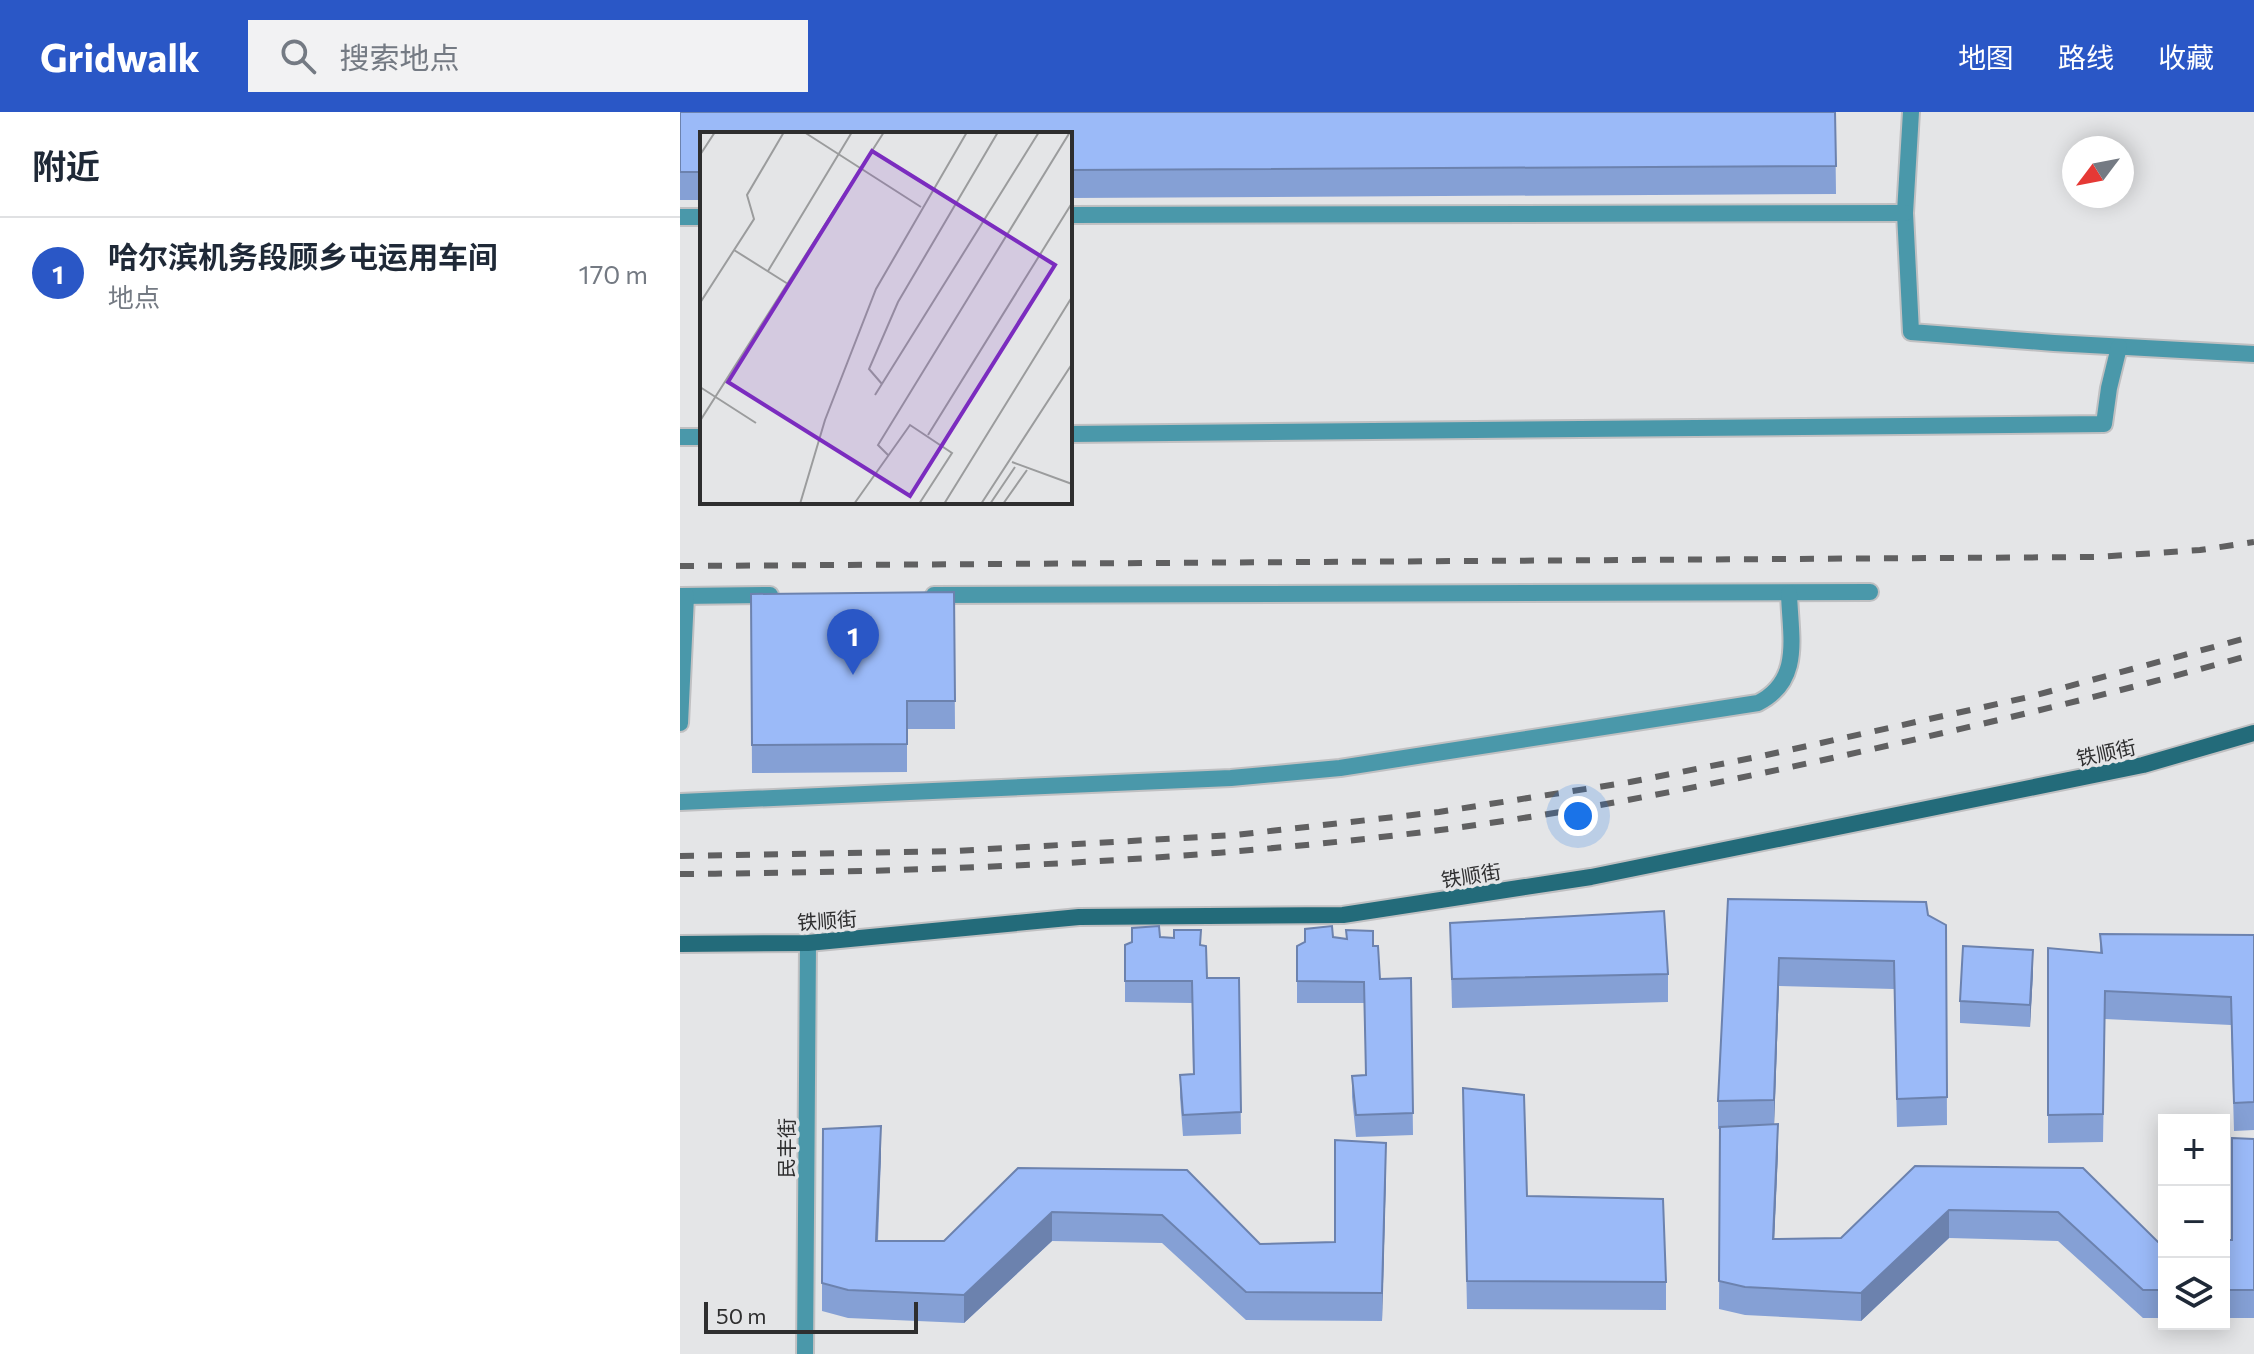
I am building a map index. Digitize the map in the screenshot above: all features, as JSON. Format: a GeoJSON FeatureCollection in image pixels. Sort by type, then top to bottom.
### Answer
{"type":"FeatureCollection","features":[{"type":"Feature","properties":{"kind":"main road","name":"铁顺街"},"geometry":{"type":"LineString","coordinates":[[680,944],[808,943],[1079,917],[1343,915],[1591,877],[2143,765],[2254,733]]}},
{"type":"Feature","properties":{"kind":"street"},"geometry":{"type":"LineString","coordinates":[[1911,112],[1905,213],[1911,332],[2254,354]]}},
{"type":"Feature","properties":{"kind":"street"},"geometry":{"type":"LineString","coordinates":[[1072,215],[1905,213]]}},
{"type":"Feature","properties":{"kind":"street"},"geometry":{"type":"LineString","coordinates":[[1072,434],[2104,424],[2119,347]]}},
{"type":"Feature","properties":{"kind":"street"},"geometry":{"type":"LineString","coordinates":[[926,595],[1870,592]]}},
{"type":"Feature","properties":{"kind":"street"},"geometry":{"type":"LineString","coordinates":[[680,802],[1231,778],[1340,768],[1758,703],[1772,696],[1785,681],[1791,657],[1789,593]]}},
{"type":"Feature","properties":{"kind":"street"},"geometry":{"type":"LineString","coordinates":[[680,723],[683,596],[782,595]]}},
{"type":"Feature","properties":{"kind":"street","name":"民丰街"},"geometry":{"type":"LineString","coordinates":[[805,1354],[808,943]]}},
{"type":"Feature","properties":{"kind":"building"},"geometry":{"type":"Polygon","coordinates":[[[680,112],[1835,112],[1836,166],[1072,170],[1072,132],[700,132],[700,172],[680,172],[680,112]]]}},
{"type":"Feature","properties":{"kind":"building"},"geometry":{"type":"Polygon","coordinates":[[[954,592],[955,701],[907,701],[907,744],[752,745],[751,594],[954,592]]]}},
{"type":"Feature","properties":{"kind":"building"},"geometry":{"type":"Polygon","coordinates":[[[1728,899],[1926,902],[1928,915],[1946,925],[1947,1097],[1897,1099],[1894,961],[1779,958],[1774,1100],[1718,1101],[1728,899]]]}},
{"type":"Feature","properties":{"kind":"building"},"geometry":{"type":"Polygon","coordinates":[[[1664,911],[1668,974],[1452,979],[1450,923],[1664,911]]]}},
{"type":"Feature","properties":{"kind":"building"},"geometry":{"type":"Polygon","coordinates":[[[1159,926],[1160,937],[1174,938],[1174,930],[1201,930],[1200,945],[1206,946],[1207,978],[1239,978],[1241,1112],[1183,1115],[1180,1075],[1194,1074],[1192,981],[1125,981],[1125,945],[1132,942],[1132,928],[1159,926]]]}},
{"type":"Feature","properties":{"kind":"building"},"geometry":{"type":"Polygon","coordinates":[[[1332,926],[1333,937],[1347,939],[1346,930],[1373,931],[1373,946],[1378,946],[1380,979],[1411,978],[1413,1113],[1356,1115],[1352,1076],[1366,1075],[1364,982],[1297,981],[1297,946],[1305,942],[1305,929],[1332,926]]]}},
{"type":"Feature","properties":{"kind":"building"},"geometry":{"type":"Polygon","coordinates":[[[2100,934],[2254,935],[2254,1102],[2234,1103],[2231,997],[2105,991],[2103,1114],[2048,1115],[2048,948],[2102,953],[2100,934]]]}},
{"type":"Feature","properties":{"kind":"building"},"geometry":{"type":"Polygon","coordinates":[[[1963,946],[2033,950],[2030,1005],[1960,1001],[1963,946]]]}},
{"type":"Feature","properties":{"kind":"building"},"geometry":{"type":"Polygon","coordinates":[[[1463,1088],[1524,1095],[1527,1196],[1663,1199],[1666,1282],[1467,1281],[1463,1088]]]}},
{"type":"Feature","properties":{"kind":"building"},"geometry":{"type":"Polygon","coordinates":[[[1778,1124],[1773,1239],[1841,1238],[1915,1166],[2083,1168],[2158,1242],[2158,1290],[2143,1290],[2058,1212],[1949,1210],[1861,1293],[1745,1287],[1719,1281],[1720,1127],[1778,1124]]]}},
{"type":"Feature","properties":{"kind":"building"},"geometry":{"type":"Polygon","coordinates":[[[881,1126],[876,1241],[944,1241],[1018,1168],[1187,1170],[1260,1244],[1335,1242],[1335,1140],[1386,1143],[1382,1293],[1246,1292],[1162,1215],[1052,1212],[964,1295],[848,1290],[822,1283],[823,1129],[881,1126]]]}},
{"type":"Feature","properties":{"kind":"building"},"geometry":{"type":"Polygon","coordinates":[[[2232,1138],[2254,1139],[2254,1290],[2230,1290],[2232,1138]]]}},
{"type":"Feature","properties":{"kind":"railway"},"geometry":{"type":"LineString","coordinates":[[680,566],[2097,557],[2200,550],[2254,542]]}},
{"type":"Feature","properties":{"kind":"railway"},"geometry":{"type":"LineString","coordinates":[[680,856],[955,851],[1235,835],[1439,812],[1630,782],[1762,756],[2029,697],[2254,636]]}},
{"type":"Feature","properties":{"kind":"railway"},"geometry":{"type":"LineString","coordinates":[[680,874],[870,871],[1061,863],[1251,850],[1440,830],[1657,794],[1873,749],[2064,704],[2254,654]]}},
{"type":"Feature","properties":{"kind":"place","name":"哈尔滨机务段顾乡屯运用车间"},"geometry":{"type":"Point","coordinates":[853,675]}}]}
